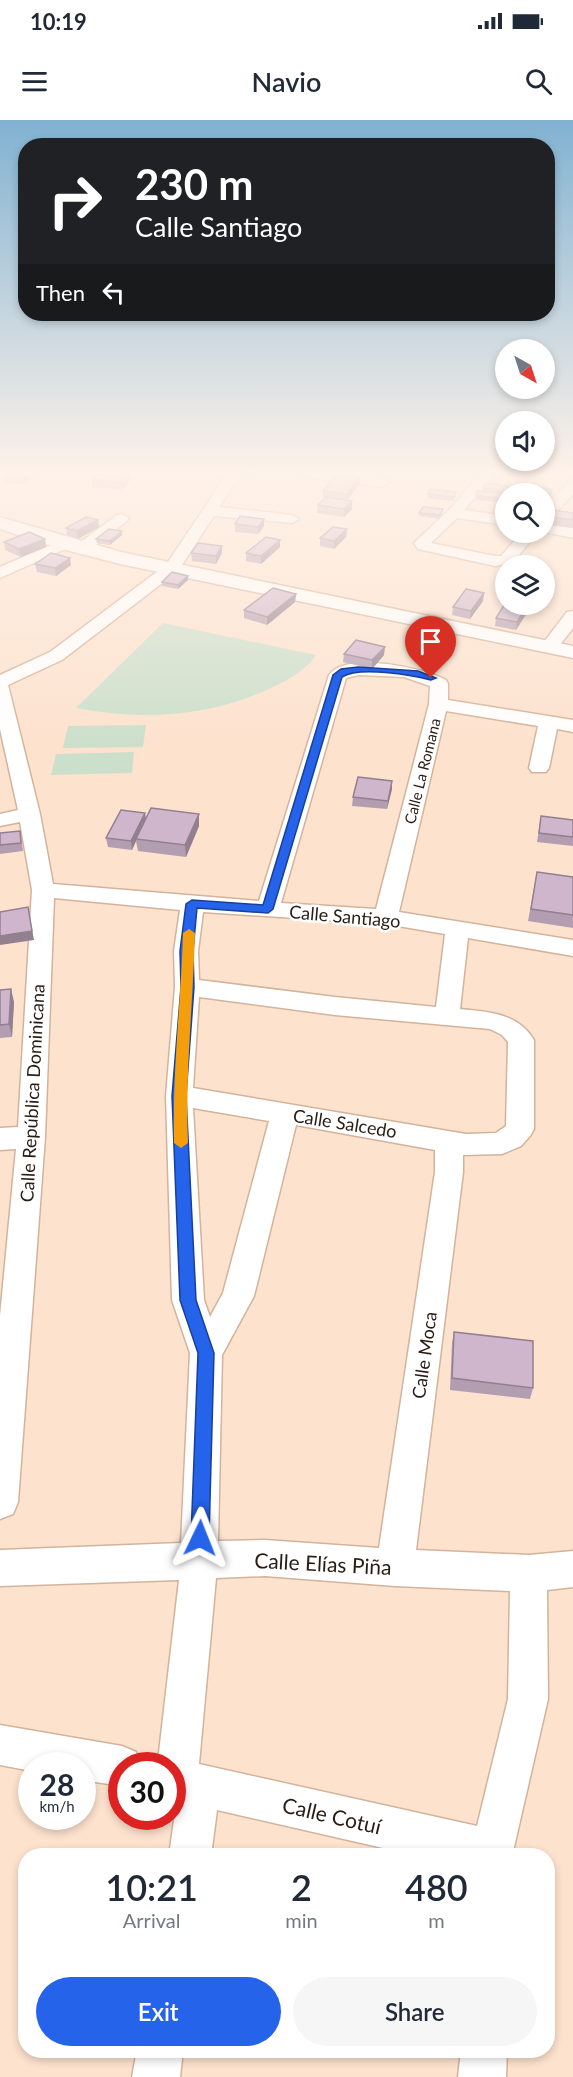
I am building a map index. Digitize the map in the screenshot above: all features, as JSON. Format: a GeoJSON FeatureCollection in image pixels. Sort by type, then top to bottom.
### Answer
{"type":"FeatureCollection","features":[{"type":"Feature","properties":{"kind":"main road"},"geometry":{"type":"LineString","coordinates":[[160,565],[573,652]]}},
{"type":"Feature","properties":{"kind":"street"},"geometry":{"type":"LineString","coordinates":[[0,573],[21,565]]}},
{"type":"Feature","properties":{"kind":"street"},"geometry":{"type":"LineString","coordinates":[[0,682],[56,656],[174,565]]}},
{"type":"Feature","properties":{"kind":"street"},"geometry":{"type":"LineString","coordinates":[[550,646],[573,616]]}},
{"type":"Feature","properties":{"kind":"street","name":"Calle La Romana"},"geometry":{"type":"LineString","coordinates":[[268,909],[338,675],[345,671],[358,669],[418,673],[439,684],[438,704],[386,917]]}},
{"type":"Feature","properties":{"kind":"street","name":"Calle República Dominicana"},"geometry":{"type":"LineString","coordinates":[[0,687],[29,814],[43,890],[31,1137],[8,1327],[0,1502]]}},
{"type":"Feature","properties":{"kind":"street"},"geometry":{"type":"LineString","coordinates":[[438,704],[573,726]]}},
{"type":"Feature","properties":{"kind":"street"},"geometry":{"type":"LineString","coordinates":[[539,768],[549,722]]}},
{"type":"Feature","properties":{"kind":"street"},"geometry":{"type":"LineString","coordinates":[[0,820],[29,814]]}},
{"type":"Feature","properties":{"kind":"street","name":"Calle Santiago"},"geometry":{"type":"LineString","coordinates":[[43,890],[192,904],[386,917],[573,948]]}},
{"type":"Feature","properties":{"kind":"street"},"geometry":{"type":"LineString","coordinates":[[185,1752],[199,1561],[206,1353],[188,1300],[179,1096],[187,987],[186,951],[192,904]]}},
{"type":"Feature","properties":{"kind":"street"},"geometry":{"type":"LineString","coordinates":[[187,987],[335,1006],[447,1016],[457,929]]}},
{"type":"Feature","properties":{"kind":"street","name":"Calle Salcedo"},"geometry":{"type":"LineString","coordinates":[[179,1096],[420,1135],[449,1143],[497,1145],[510,1139],[520,1128],[522,1040],[511,1029],[494,1021],[447,1016]]}},
{"type":"Feature","properties":{"kind":"street"},"geometry":{"type":"LineString","coordinates":[[206,1353],[238,1296],[285,1114]]}},
{"type":"Feature","properties":{"kind":"street"},"geometry":{"type":"LineString","coordinates":[[0,1139],[31,1137]]}},
{"type":"Feature","properties":{"kind":"street","name":"Calle Moca"},"geometry":{"type":"LineString","coordinates":[[395,1568],[449,1172],[449,1143]]}},
{"type":"Feature","properties":{"kind":"street","name":"Calle Elías Piña"},"geometry":{"type":"LineString","coordinates":[[0,1568],[265,1557],[395,1568],[529,1573],[573,1569]]}},
{"type":"Feature","properties":{"kind":"street"},"geometry":{"type":"LineString","coordinates":[[492,1848],[528,1699],[529,1573]]}},
{"type":"Feature","properties":{"kind":"street"},"geometry":{"type":"LineString","coordinates":[[0,1745],[108,1764]]}},
{"type":"Feature","properties":{"kind":"street","name":"Calle Cotuí"},"geometry":{"type":"LineString","coordinates":[[186,1780],[470,1848]]}},
{"type":"Feature","properties":{"kind":"street"},"geometry":{"type":"LineString","coordinates":[[186,1812],[189,1848]]}},
{"type":"Feature","properties":{"kind":"street"},"geometry":{"type":"LineString","coordinates":[[156,2077],[159,2058]]}},
{"type":"Feature","properties":{"kind":"street"},"geometry":{"type":"LineString","coordinates":[[483,2077],[484,2058]]}},
{"type":"Feature","properties":{"kind":"green space"},"geometry":{"type":"Polygon","coordinates":[[[163,623],[316,655],[298,673],[275,686],[227,704],[202,710],[152,715],[76,708],[163,623]]]}},
{"type":"Feature","properties":{"kind":"green space"},"geometry":{"type":"Polygon","coordinates":[[[146,725],[143,747],[63,748],[68,726],[146,725]]]}},
{"type":"Feature","properties":{"kind":"green space"},"geometry":{"type":"Polygon","coordinates":[[[134,752],[132,773],[51,775],[56,754],[134,752]]]}},
{"type":"Feature","properties":{"kind":"building"},"geometry":{"type":"Polygon","coordinates":[[[42,565],[59,565],[55,568],[42,565]]]}},
{"type":"Feature","properties":{"kind":"building"},"geometry":{"type":"Polygon","coordinates":[[[172,572],[188,576],[178,585],[162,582],[172,572]]]}},
{"type":"Feature","properties":{"kind":"building"},"geometry":{"type":"Polygon","coordinates":[[[273,588],[296,594],[267,617],[244,610],[273,588]]]}},
{"type":"Feature","properties":{"kind":"building"},"geometry":{"type":"Polygon","coordinates":[[[466,589],[484,593],[471,611],[453,607],[466,589]]]}},
{"type":"Feature","properties":{"kind":"building"},"geometry":{"type":"Polygon","coordinates":[[[498,615],[521,615],[517,622],[496,618],[498,615]]]}},
{"type":"Feature","properties":{"kind":"building"},"geometry":{"type":"Polygon","coordinates":[[[356,640],[385,647],[372,660],[344,654],[356,640]]]}},
{"type":"Feature","properties":{"kind":"building"},"geometry":{"type":"Polygon","coordinates":[[[358,777],[392,781],[388,801],[353,797],[358,777]]]}},
{"type":"Feature","properties":{"kind":"building"},"geometry":{"type":"Polygon","coordinates":[[[151,808],[199,814],[185,845],[136,839],[151,808]]]}},
{"type":"Feature","properties":{"kind":"building"},"geometry":{"type":"Polygon","coordinates":[[[121,810],[145,813],[131,841],[106,838],[121,810]]]}},
{"type":"Feature","properties":{"kind":"building"},"geometry":{"type":"Polygon","coordinates":[[[541,816],[573,820],[573,837],[539,833],[541,816]]]}},
{"type":"Feature","properties":{"kind":"building"},"geometry":{"type":"Polygon","coordinates":[[[20,831],[21,843],[0,845],[0,833],[20,831]]]}},
{"type":"Feature","properties":{"kind":"building"},"geometry":{"type":"Polygon","coordinates":[[[537,872],[573,877],[573,915],[531,909],[537,872]]]}},
{"type":"Feature","properties":{"kind":"building"},"geometry":{"type":"Polygon","coordinates":[[[28,907],[32,931],[0,936],[0,912],[28,907]]]}},
{"type":"Feature","properties":{"kind":"building"},"geometry":{"type":"Polygon","coordinates":[[[11,989],[9,1024],[0,1025],[0,990],[11,989]]]}},
{"type":"Feature","properties":{"kind":"building"},"geometry":{"type":"Polygon","coordinates":[[[454,1332],[533,1341],[533,1388],[452,1378],[454,1332]]]}},
{"type":"Feature","properties":{"kind":"slow traffic"},"geometry":{"type":"LineString","coordinates":[[181,1143],[179,1096],[187,987],[186,951],[189,933]]}},
{"type":"Feature","properties":{"kind":"route"},"geometry":{"type":"LineString","coordinates":[[200,1538],[206,1353],[188,1300],[179,1096],[187,987],[186,951],[192,904],[268,909],[338,675],[345,671],[358,669],[418,673],[431,678]]}}]}
